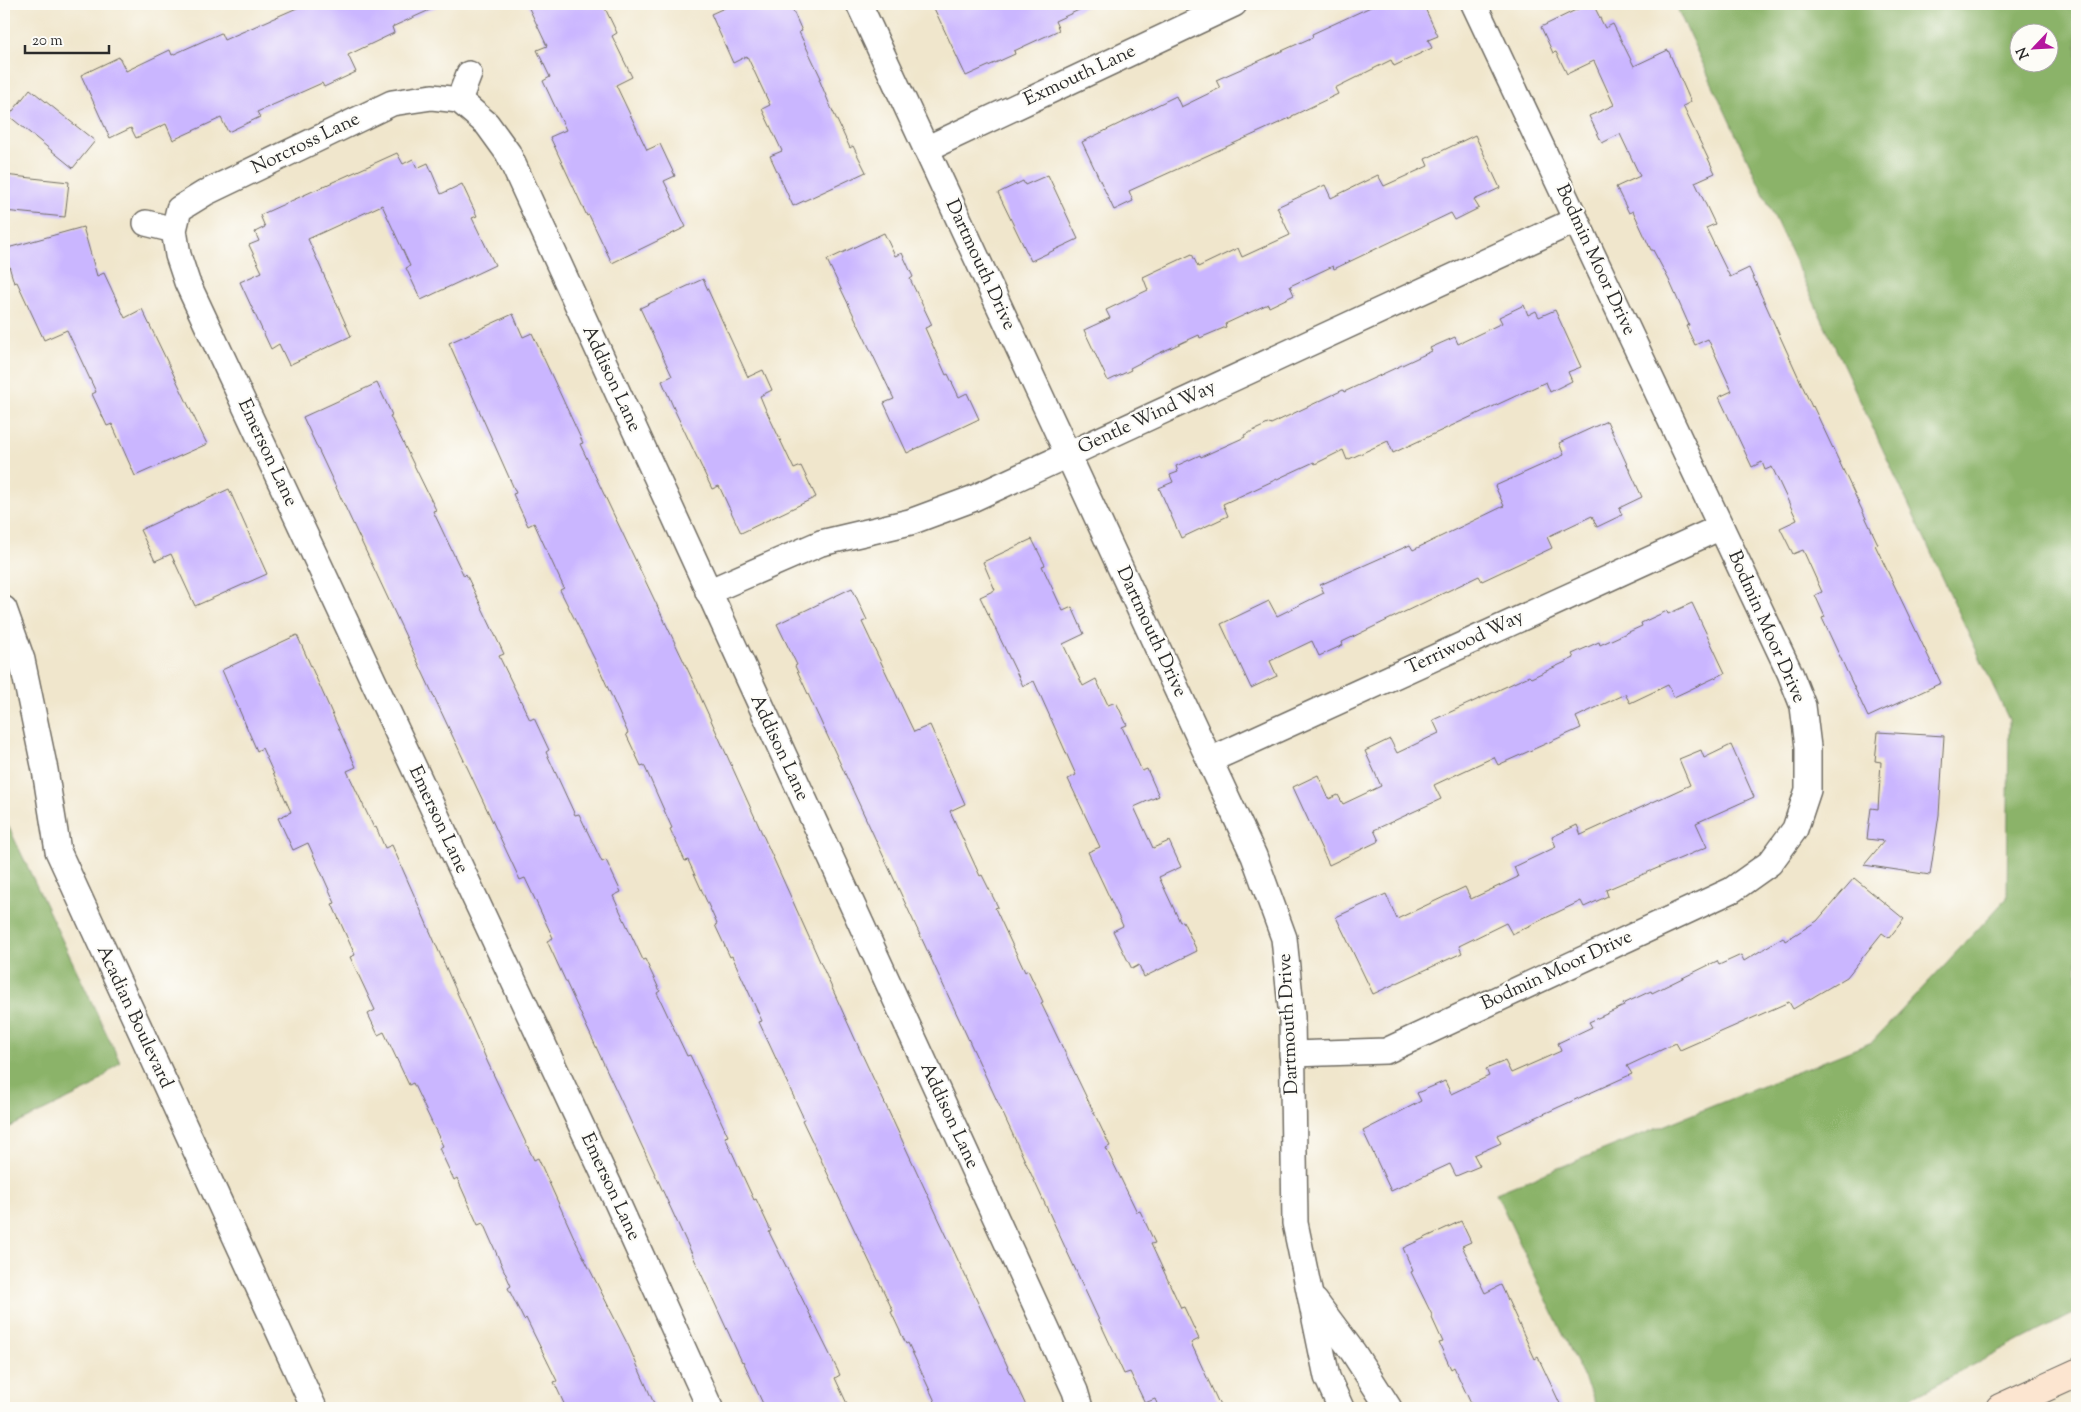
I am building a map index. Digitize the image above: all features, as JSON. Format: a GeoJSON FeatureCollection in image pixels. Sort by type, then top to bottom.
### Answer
{"type":"FeatureCollection","features":[{"type":"Feature","properties":{"kind":"street","name":"Dartmouth Drive"},"geometry":{"type":"LineString","coordinates":[[859,4],[1254,856],[1284,938],[1292,1017],[1295,1224],[1327,1377],[1341,1408]]}},
{"type":"Feature","properties":{"kind":"street","name":"Exmouth Lane"},"geometry":{"type":"LineString","coordinates":[[926,149],[1234,4]]}},
{"type":"Feature","properties":{"kind":"street","name":"Bodmin Moor Drive"},"geometry":{"type":"LineString","coordinates":[[1292,1054],[1386,1051],[1732,890],[1770,863],[1795,829],[1808,790],[1808,747],[1803,706],[1790,673],[1474,4]]}},
{"type":"Feature","properties":{"kind":"street"},"geometry":{"type":"LineString","coordinates":[[459,100],[469,74]]}},
{"type":"Feature","properties":{"kind":"street","name":"Norcross Lane"},"geometry":{"type":"LineString","coordinates":[[174,230],[179,209],[205,193],[392,103],[432,96],[459,100]]}},
{"type":"Feature","properties":{"kind":"street","name":"Addison Lane"},"geometry":{"type":"LineString","coordinates":[[459,100],[487,124],[508,153],[1067,1373],[1080,1408]]}},
{"type":"Feature","properties":{"kind":"street","name":"Gentle Wind Way"},"geometry":{"type":"LineString","coordinates":[[708,592],[821,543],[910,522],[972,500],[1576,220]]}},
{"type":"Feature","properties":{"kind":"street"},"geometry":{"type":"LineString","coordinates":[[146,223],[174,230]]}},
{"type":"Feature","properties":{"kind":"street","name":"Emerson Lane"},"geometry":{"type":"LineString","coordinates":[[174,230],[178,254],[187,282],[616,1200],[710,1408]]}},
{"type":"Feature","properties":{"kind":"street","name":"Terriwood Way"},"geometry":{"type":"LineString","coordinates":[[1210,760],[1721,527]]}},
{"type":"Feature","properties":{"kind":"street","name":"Acadian Boulevard"},"geometry":{"type":"LineString","coordinates":[[4,609],[22,660],[45,770],[58,850],[314,1408]]}},
{"type":"Feature","properties":{"kind":"street","name":"Dartmouth Drive"},"geometry":{"type":"LineString","coordinates":[[1311,1295],[1353,1352],[1389,1408]]}},
{"type":"Feature","properties":{"kind":"street"},"geometry":{"type":"LineString","coordinates":[[2000,1408],[2077,1373]]}},
{"type":"Feature","properties":{"kind":"green space"},"geometry":{"type":"Polygon","coordinates":[[[1675,4],[2077,4],[2077,1311],[1891,1408],[1598,1408],[1496,1193],[1872,1042],[2007,898],[2009,720],[1675,4]]]}},
{"type":"Feature","properties":{"kind":"green space"},"geometry":{"type":"Polygon","coordinates":[[[4,817],[120,1062],[91,1088],[4,1130],[4,817]]]}},
{"type":"Feature","properties":{"kind":"building"},"geometry":{"type":"Polygon","coordinates":[[[306,4],[443,4],[392,27],[394,33],[348,55],[356,72],[324,87],[322,83],[257,112],[260,117],[228,132],[221,118],[173,140],[166,124],[136,138],[131,128],[110,138],[81,75],[119,57],[126,71],[170,50],[172,55],[221,33],[224,40],[306,4]]]}},
{"type":"Feature","properties":{"kind":"building"},"geometry":{"type":"Polygon","coordinates":[[[527,4],[603,4],[617,33],[612,36],[632,77],[616,85],[647,150],[660,144],[675,176],[664,181],[686,227],[612,263],[589,215],[587,216],[550,137],[566,130],[543,81],[550,77],[537,50],[547,46],[527,4]]]}},
{"type":"Feature","properties":{"kind":"building"},"geometry":{"type":"Polygon","coordinates":[[[733,4],[790,4],[802,31],[799,32],[821,78],[819,79],[829,103],[850,148],[853,146],[866,172],[793,206],[770,156],[782,151],[762,109],[770,105],[747,56],[733,63],[711,14],[733,4]]]}},
{"type":"Feature","properties":{"kind":"building"},"geometry":{"type":"Polygon","coordinates":[[[932,4],[1092,4],[1055,21],[1059,30],[1014,51],[1015,54],[966,76],[932,4]]]}},
{"type":"Feature","properties":{"kind":"building"},"geometry":{"type":"Polygon","coordinates":[[[1377,4],[1423,4],[1438,36],[1428,40],[1432,48],[1394,66],[1391,60],[1335,88],[1338,94],[1292,117],[1129,191],[1133,201],[1114,210],[1082,142],[1176,96],[1181,107],[1220,88],[1216,80],[1313,37],[1312,34],[1377,4]]]}},
{"type":"Feature","properties":{"kind":"building"},"geometry":{"type":"Polygon","coordinates":[[[1588,4],[1593,4],[1605,28],[1613,24],[1634,66],[1668,50],[1691,102],[1683,106],[1715,173],[1695,182],[1715,224],[1706,228],[1730,277],[1749,268],[1812,407],[1878,544],[1875,545],[1941,683],[1868,717],[1822,618],[1825,617],[1815,595],[1822,592],[1803,550],[1793,554],[1780,528],[1797,520],[1772,467],[1765,470],[1762,462],[1752,467],[1719,397],[1732,391],[1708,339],[1695,345],[1686,326],[1689,325],[1669,280],[1653,250],[1651,250],[1633,211],[1629,213],[1616,187],[1640,176],[1620,134],[1602,143],[1589,116],[1614,105],[1594,61],[1567,74],[1556,52],[1553,53],[1541,27],[1588,4]]]}},
{"type":"Feature","properties":{"kind":"building"},"geometry":{"type":"Polygon","coordinates":[[[30,89],[95,141],[73,168],[9,116],[30,89]]]}},
{"type":"Feature","properties":{"kind":"building"},"geometry":{"type":"Polygon","coordinates":[[[1475,135],[1500,188],[1474,200],[1479,208],[1455,220],[1451,213],[1334,269],[1333,266],[1290,286],[1294,295],[1269,307],[1268,304],[1225,324],[1226,327],[1200,338],[1199,335],[1155,355],[1130,368],[1131,370],[1108,381],[1084,330],[1110,318],[1106,310],[1148,290],[1143,277],[1192,254],[1198,267],[1238,248],[1242,257],[1290,235],[1277,207],[1325,185],[1331,198],[1378,175],[1384,186],[1428,166],[1425,159],[1475,135]]]}},
{"type":"Feature","properties":{"kind":"building"},"geometry":{"type":"Polygon","coordinates":[[[397,153],[403,164],[413,159],[417,168],[428,163],[441,194],[462,184],[477,216],[472,218],[495,265],[421,300],[406,268],[410,266],[382,205],[308,239],[351,336],[289,365],[279,344],[271,349],[240,282],[262,272],[249,245],[259,241],[255,232],[265,227],[260,215],[397,153]]]}},
{"type":"Feature","properties":{"kind":"building"},"geometry":{"type":"Polygon","coordinates":[[[4,175],[69,182],[65,217],[4,211],[4,175]]]}},
{"type":"Feature","properties":{"kind":"building"},"geometry":{"type":"Polygon","coordinates":[[[1048,175],[1078,239],[1031,261],[998,193],[1023,181],[1025,185],[1048,175]]]}},
{"type":"Feature","properties":{"kind":"building"},"geometry":{"type":"Polygon","coordinates":[[[83,227],[97,276],[104,273],[125,318],[142,309],[207,444],[135,476],[112,424],[107,426],[92,394],[96,392],[67,330],[44,340],[17,282],[14,283],[4,249],[83,227]]]}},
{"type":"Feature","properties":{"kind":"building"},"geometry":{"type":"Polygon","coordinates":[[[884,233],[895,256],[902,253],[913,277],[910,279],[932,325],[925,328],[946,375],[948,374],[959,397],[967,393],[979,419],[907,453],[884,403],[894,399],[827,260],[884,233]]]}},
{"type":"Feature","properties":{"kind":"building"},"geometry":{"type":"Polygon","coordinates":[[[703,279],[748,377],[763,370],[772,390],[760,396],[765,408],[794,469],[801,466],[816,497],[741,533],[719,486],[712,489],[675,411],[662,381],[672,376],[640,308],[703,279]]]}},
{"type":"Feature","properties":{"kind":"building"},"geometry":{"type":"Polygon","coordinates":[[[1524,305],[1528,315],[1536,311],[1539,317],[1555,310],[1581,367],[1568,372],[1572,381],[1550,392],[1546,382],[1393,453],[1388,441],[1347,460],[1343,450],[1223,504],[1228,516],[1181,538],[1159,488],[1173,482],[1170,475],[1178,472],[1176,466],[1245,437],[1244,435],[1343,390],[1344,392],[1432,351],[1430,348],[1455,337],[1458,344],[1502,323],[1499,317],[1524,305]]]}},
{"type":"Feature","properties":{"kind":"building"},"geometry":{"type":"Polygon","coordinates":[[[513,314],[523,337],[532,333],[583,443],[580,444],[696,687],[860,1050],[1027,1408],[938,1408],[908,1343],[906,1344],[891,1312],[893,1311],[802,1120],[804,1119],[759,1022],[762,1021],[732,956],[730,957],[715,925],[717,924],[688,860],[685,861],[670,829],[672,828],[644,765],[641,766],[626,734],[628,733],[599,668],[560,590],[564,588],[534,523],[528,526],[513,494],[516,493],[449,343],[513,314]]]}},
{"type":"Feature","properties":{"kind":"building"},"geometry":{"type":"Polygon","coordinates":[[[377,383],[392,415],[390,416],[436,510],[433,511],[464,576],[466,574],[504,654],[499,656],[530,720],[534,718],[549,750],[546,752],[575,815],[579,814],[602,862],[606,860],[621,892],[613,896],[660,991],[657,993],[687,1056],[690,1055],[728,1136],[725,1137],[754,1200],[756,1199],[771,1231],[769,1232],[840,1375],[835,1378],[849,1408],[765,1408],[547,941],[553,938],[525,878],[520,880],[303,417],[377,383]]]}},
{"type":"Feature","properties":{"kind":"building"},"geometry":{"type":"Polygon","coordinates":[[[1607,421],[1642,497],[1619,508],[1622,515],[1597,527],[1592,516],[1547,537],[1552,548],[1482,581],[1479,576],[1342,642],[1343,645],[1319,656],[1312,641],[1270,661],[1277,676],[1251,688],[1221,624],[1269,601],[1277,616],[1324,593],[1320,585],[1410,545],[1413,550],[1504,506],[1495,486],[1564,455],[1559,443],[1607,421]]]}},
{"type":"Feature","properties":{"kind":"building"},"geometry":{"type":"Polygon","coordinates":[[[229,489],[267,574],[195,606],[171,554],[155,561],[140,530],[229,489]]]}},
{"type":"Feature","properties":{"kind":"building"},"geometry":{"type":"Polygon","coordinates":[[[1032,539],[1045,565],[1042,566],[1063,611],[1072,607],[1084,634],[1063,644],[1083,686],[1096,679],[1108,705],[1116,702],[1127,725],[1122,727],[1142,771],[1147,769],[1159,796],[1134,807],[1153,848],[1169,841],[1181,867],[1159,877],[1180,922],[1183,921],[1197,951],[1144,977],[1139,965],[1132,969],[1113,931],[1123,926],[1088,852],[1100,847],[1068,779],[1076,775],[1034,681],[1023,686],[980,597],[995,590],[983,562],[1032,539]]]}},
{"type":"Feature","properties":{"kind":"building"},"geometry":{"type":"Polygon","coordinates":[[[852,588],[867,620],[862,622],[914,732],[930,725],[965,804],[950,811],[980,876],[982,875],[998,907],[995,908],[1025,972],[1028,970],[1043,1002],[1041,1003],[1110,1146],[1106,1148],[1137,1212],[1140,1211],[1155,1243],[1151,1244],[1181,1308],[1184,1307],[1199,1339],[1191,1343],[1221,1408],[1159,1408],[1155,1399],[1145,1403],[1130,1372],[1124,1374],[795,666],[797,665],[777,624],[852,588]]]}},
{"type":"Feature","properties":{"kind":"building"},"geometry":{"type":"Polygon","coordinates":[[[1692,603],[1725,673],[1674,697],[1668,685],[1630,703],[1625,694],[1576,717],[1581,728],[1498,765],[1494,757],[1434,785],[1441,799],[1374,830],[1379,841],[1329,865],[1293,787],[1318,775],[1329,799],[1338,795],[1343,804],[1381,786],[1365,751],[1390,739],[1397,753],[1439,733],[1433,720],[1529,676],[1531,678],[1574,658],[1572,654],[1599,642],[1600,645],[1642,626],[1641,623],[1667,611],[1668,614],[1692,603]]]}},
{"type":"Feature","properties":{"kind":"building"},"geometry":{"type":"Polygon","coordinates":[[[297,635],[356,767],[347,771],[385,848],[392,845],[488,1063],[534,1160],[538,1158],[576,1242],[629,1347],[656,1408],[566,1408],[554,1382],[557,1381],[526,1318],[524,1320],[508,1288],[511,1286],[483,1223],[478,1225],[457,1178],[454,1180],[439,1148],[443,1146],[413,1083],[409,1085],[384,1032],[378,1035],[368,1014],[375,1010],[350,957],[355,955],[332,904],[335,903],[308,843],[293,850],[278,818],[291,812],[262,748],[257,751],[222,670],[297,635]]]}},
{"type":"Feature","properties":{"kind":"building"},"geometry":{"type":"Polygon","coordinates":[[[1878,732],[1944,736],[1939,815],[1930,875],[1864,865],[1884,841],[1867,839],[1871,808],[1878,809],[1881,762],[1875,761],[1878,732]]]}},
{"type":"Feature","properties":{"kind":"building"},"geometry":{"type":"Polygon","coordinates":[[[1731,745],[1754,797],[1696,823],[1707,847],[1606,890],[1608,896],[1584,907],[1581,901],[1512,934],[1506,923],[1459,946],[1462,953],[1373,994],[1336,917],[1386,894],[1397,919],[1465,887],[1471,899],[1518,877],[1514,867],[1556,847],[1552,837],[1577,825],[1581,835],[1690,785],[1679,759],[1701,750],[1704,758],[1731,745]]]}},
{"type":"Feature","properties":{"kind":"building"},"geometry":{"type":"Polygon","coordinates":[[[1854,878],[1904,919],[1889,938],[1882,933],[1847,977],[1793,1009],[1789,1002],[1680,1050],[1676,1043],[1627,1066],[1632,1074],[1497,1135],[1501,1143],[1474,1155],[1480,1166],[1456,1176],[1450,1164],[1391,1191],[1363,1131],[1421,1101],[1417,1093],[1445,1081],[1451,1094],[1489,1076],[1486,1069],[1505,1061],[1511,1073],[1561,1051],[1558,1043],[1592,1027],[1589,1022],[1624,1006],[1623,1004],[1651,991],[1652,993],[1717,961],[1719,965],[1741,955],[1744,961],[1783,937],[1785,941],[1817,921],[1854,878]]]}},
{"type":"Feature","properties":{"kind":"building"},"geometry":{"type":"Polygon","coordinates":[[[1461,1221],[1471,1242],[1462,1246],[1485,1293],[1501,1285],[1535,1359],[1538,1357],[1562,1408],[1473,1408],[1454,1367],[1451,1369],[1439,1343],[1443,1342],[1411,1272],[1413,1271],[1403,1248],[1461,1221]]]}}]}
